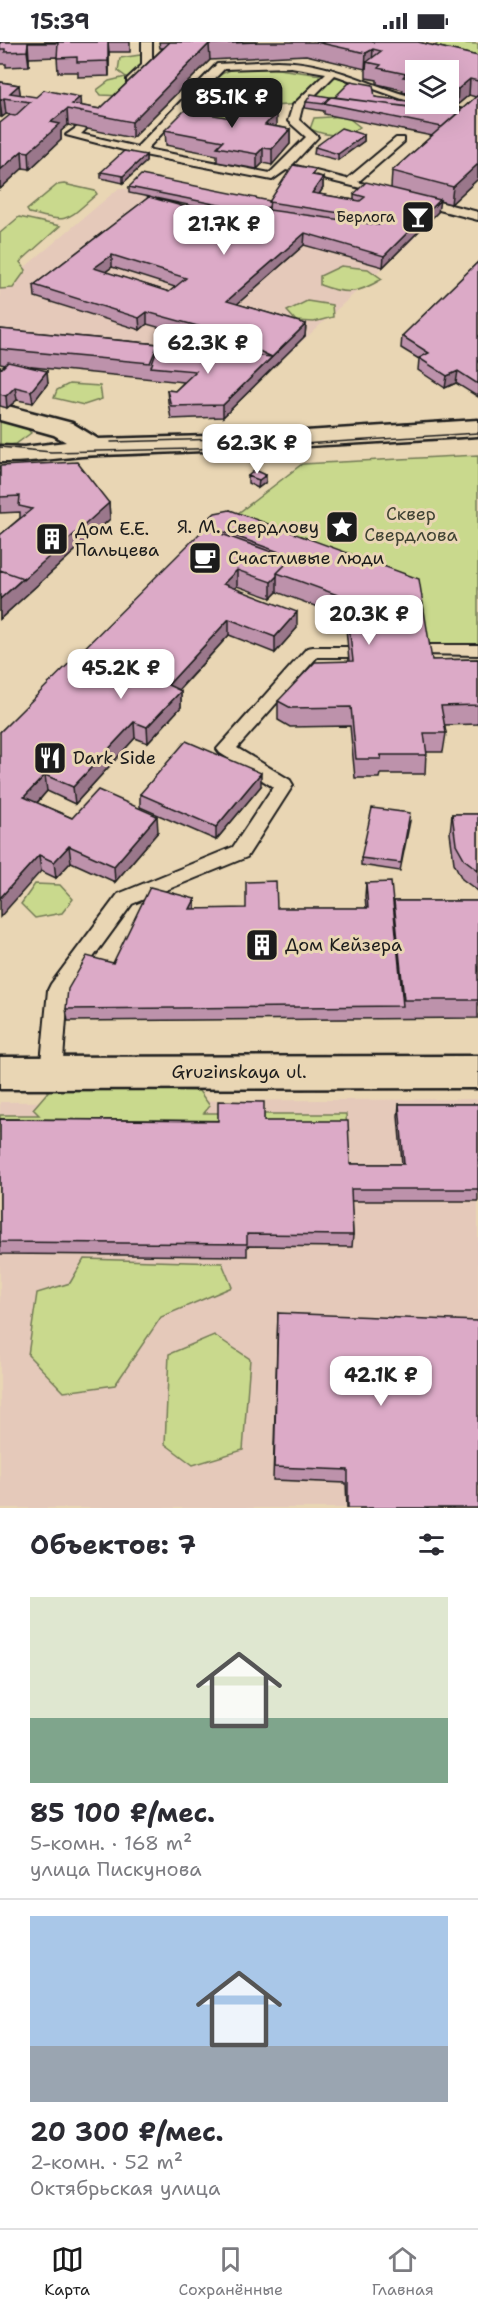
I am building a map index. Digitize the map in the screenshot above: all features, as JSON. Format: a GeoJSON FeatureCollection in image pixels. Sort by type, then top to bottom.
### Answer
{"type":"FeatureCollection","features":[{"type":"Feature","properties":{"kind":"street"},"geometry":{"type":"LineString","coordinates":[[0,412],[63,429],[93,447]]}},
{"type":"Feature","properties":{"kind":"street"},"geometry":{"type":"LineString","coordinates":[[8,456],[93,447],[245,442],[478,428]]}},
{"type":"Feature","properties":{"kind":"street","name":"Gruzinskaya ul."},"geometry":{"type":"LineString","coordinates":[[0,1073],[478,1072]]}},
{"type":"Feature","properties":{"kind":"lane"},"geometry":{"type":"LineString","coordinates":[[121,91],[147,66],[147,42]]}},
{"type":"Feature","properties":{"kind":"lane"},"geometry":{"type":"LineString","coordinates":[[139,152],[222,66],[299,64],[333,71],[405,98]]}},
{"type":"Feature","properties":{"kind":"lane"},"geometry":{"type":"LineString","coordinates":[[87,122],[72,135],[139,152],[272,177],[312,137],[293,121],[297,107],[333,71]]}},
{"type":"Feature","properties":{"kind":"lane"},"geometry":{"type":"LineString","coordinates":[[459,111],[466,112]]}},
{"type":"Feature","properties":{"kind":"lane"},"geometry":{"type":"LineString","coordinates":[[349,183],[400,140]]}},
{"type":"Feature","properties":{"kind":"lane"},"geometry":{"type":"LineString","coordinates":[[284,166],[478,216]]}},
{"type":"Feature","properties":{"kind":"lane"},"geometry":{"type":"LineString","coordinates":[[425,650],[478,650]]}},
{"type":"Feature","properties":{"kind":"lane"},"geometry":{"type":"LineString","coordinates":[[51,1073],[58,990],[125,899],[240,852],[284,785],[226,749],[313,652],[349,652]]}},
{"type":"Feature","properties":{"kind":"shaded area"},"geometry":{"type":"Polygon","coordinates":[[[119,188],[415,238],[272,369],[0,344],[0,288],[119,188]]]}},
{"type":"Feature","properties":{"kind":"shaded area"},"geometry":{"type":"Polygon","coordinates":[[[478,1099],[478,1508],[0,1508],[0,1102],[478,1099]]]}},
{"type":"Feature","properties":{"kind":"green space"},"geometry":{"type":"Polygon","coordinates":[[[439,42],[478,44],[478,56],[434,47],[439,42]]]}},
{"type":"Feature","properties":{"kind":"green space"},"geometry":{"type":"Polygon","coordinates":[[[140,55],[153,59],[122,96],[101,95],[97,90],[109,81],[126,77],[118,71],[120,58],[140,55]]]}},
{"type":"Feature","properties":{"kind":"green space"},"geometry":{"type":"Polygon","coordinates":[[[250,65],[342,78],[365,92],[315,103],[272,106],[233,120],[198,117],[186,105],[221,74],[250,65]]]}},
{"type":"Feature","properties":{"kind":"green space"},"geometry":{"type":"Polygon","coordinates":[[[346,116],[360,127],[342,135],[310,129],[314,118],[346,116]]]}},
{"type":"Feature","properties":{"kind":"green space"},"geometry":{"type":"Polygon","coordinates":[[[64,184],[95,191],[97,194],[66,218],[29,213],[27,210],[57,185],[64,184]]]}},
{"type":"Feature","properties":{"kind":"green space"},"geometry":{"type":"Polygon","coordinates":[[[19,217],[60,226],[20,262],[26,270],[13,288],[0,289],[0,233],[19,217]]]}},
{"type":"Feature","properties":{"kind":"green space"},"geometry":{"type":"Polygon","coordinates":[[[341,266],[368,269],[382,279],[366,288],[352,291],[320,285],[320,276],[341,266]]]}},
{"type":"Feature","properties":{"kind":"green space"},"geometry":{"type":"Polygon","coordinates":[[[307,301],[332,305],[333,317],[314,322],[296,321],[287,311],[307,301]]]}},
{"type":"Feature","properties":{"kind":"green space"},"geometry":{"type":"Polygon","coordinates":[[[69,384],[100,386],[102,399],[84,405],[54,398],[57,390],[69,384]]]}},
{"type":"Feature","properties":{"kind":"green space"},"geometry":{"type":"Polygon","coordinates":[[[0,418],[22,423],[31,433],[16,444],[0,446],[0,418]]]}},
{"type":"Feature","properties":{"kind":"green space","name":"Сквер Свердлова"},"geometry":{"type":"Polygon","coordinates":[[[478,455],[478,646],[425,646],[215,531],[302,464],[478,455]]]}},
{"type":"Feature","properties":{"kind":"green space"},"geometry":{"type":"Polygon","coordinates":[[[35,884],[60,885],[73,899],[62,913],[35,918],[21,904],[35,884]]]}},
{"type":"Feature","properties":{"kind":"green space"},"geometry":{"type":"Polygon","coordinates":[[[52,1087],[199,1091],[210,1106],[204,1113],[219,1113],[218,1133],[0,1132],[0,1115],[39,1115],[33,1109],[52,1087]]]}},
{"type":"Feature","properties":{"kind":"green space"},"geometry":{"type":"Polygon","coordinates":[[[264,1114],[346,1114],[347,1134],[264,1133],[264,1114]]]}},
{"type":"Feature","properties":{"kind":"green space"},"geometry":{"type":"Polygon","coordinates":[[[84,1259],[222,1263],[232,1287],[161,1317],[115,1385],[64,1392],[28,1355],[37,1293],[70,1283],[84,1259]]]}},
{"type":"Feature","properties":{"kind":"green space"},"geometry":{"type":"Polygon","coordinates":[[[214,1335],[250,1359],[243,1450],[193,1465],[165,1444],[169,1354],[214,1335]]]}},
{"type":"Feature","properties":{"kind":"building"},"geometry":{"type":"Polygon","coordinates":[[[0,42],[108,42],[108,61],[77,62],[77,57],[57,58],[58,43],[28,43],[27,51],[5,52],[5,49],[0,49],[0,42]]]}},
{"type":"Feature","properties":{"kind":"building"},"geometry":{"type":"Polygon","coordinates":[[[170,42],[257,42],[209,44],[132,122],[67,109],[51,122],[60,124],[29,152],[22,151],[0,170],[0,123],[10,115],[15,116],[30,102],[4,98],[0,101],[0,82],[19,85],[10,93],[36,97],[44,90],[80,97],[72,104],[100,109],[170,42]]]}},
{"type":"Feature","properties":{"kind":"building"},"geometry":{"type":"Polygon","coordinates":[[[316,42],[418,42],[478,56],[478,81],[470,79],[459,88],[459,60],[405,60],[405,74],[378,68],[381,65],[367,62],[381,51],[373,49],[366,53],[316,42]]]}},
{"type":"Feature","properties":{"kind":"building"},"geometry":{"type":"Polygon","coordinates":[[[351,81],[373,85],[375,97],[405,101],[405,107],[335,97],[351,81]]]}},
{"type":"Feature","properties":{"kind":"building"},"geometry":{"type":"Polygon","coordinates":[[[311,94],[330,97],[324,104],[306,102],[311,94]]]}},
{"type":"Feature","properties":{"kind":"building"},"geometry":{"type":"Polygon","coordinates":[[[478,95],[478,164],[453,187],[392,171],[459,114],[478,95]]]}},
{"type":"Feature","properties":{"kind":"building"},"geometry":{"type":"Polygon","coordinates":[[[331,97],[405,106],[405,114],[457,114],[442,127],[324,103],[331,97]]]}},
{"type":"Feature","properties":{"kind":"building"},"geometry":{"type":"Polygon","coordinates":[[[242,107],[276,113],[265,125],[290,129],[272,149],[263,148],[257,154],[217,147],[223,141],[165,130],[185,110],[231,118],[242,107]]]}},
{"type":"Feature","properties":{"kind":"building"},"geometry":{"type":"Polygon","coordinates":[[[341,128],[364,135],[338,154],[315,147],[341,128]]]}},
{"type":"Feature","properties":{"kind":"building"},"geometry":{"type":"Polygon","coordinates":[[[124,151],[146,155],[123,176],[101,172],[124,151]]]}},
{"type":"Feature","properties":{"kind":"building"},"geometry":{"type":"Polygon","coordinates":[[[293,165],[316,169],[312,175],[323,177],[312,193],[360,201],[365,197],[354,194],[366,182],[440,200],[384,256],[305,233],[227,301],[306,324],[272,357],[244,344],[248,340],[147,312],[139,318],[34,285],[149,197],[251,225],[269,210],[379,225],[385,220],[269,202],[293,165]],[[112,255],[94,268],[169,292],[186,278],[112,255]]]}},
{"type":"Feature","properties":{"kind":"building"},"geometry":{"type":"Polygon","coordinates":[[[141,175],[270,201],[269,207],[249,211],[129,187],[141,175]]]}},
{"type":"Feature","properties":{"kind":"building"},"geometry":{"type":"Polygon","coordinates":[[[478,262],[478,384],[458,371],[447,376],[419,358],[429,353],[402,336],[478,262]]]}},
{"type":"Feature","properties":{"kind":"building"},"geometry":{"type":"Polygon","coordinates":[[[0,329],[158,344],[150,363],[0,349],[0,329]]]}},
{"type":"Feature","properties":{"kind":"building"},"geometry":{"type":"Polygon","coordinates":[[[158,347],[272,357],[223,405],[171,406],[167,390],[175,391],[196,371],[151,367],[158,347]]]}},
{"type":"Feature","properties":{"kind":"building"},"geometry":{"type":"Polygon","coordinates":[[[8,362],[47,371],[31,391],[15,387],[6,396],[0,394],[0,367],[2,368],[8,362]]]}},
{"type":"Feature","properties":{"kind":"building","name":"Дом Е.Е. Пальцева"},"geometry":{"type":"Polygon","coordinates":[[[77,462],[109,503],[23,580],[23,578],[0,570],[0,535],[32,509],[19,506],[20,496],[0,497],[0,466],[77,462]]]}},
{"type":"Feature","properties":{"kind":"building"},"geometry":{"type":"Polygon","coordinates":[[[255,470],[266,475],[259,480],[248,476],[255,470]]]}},
{"type":"Feature","properties":{"kind":"building"},"geometry":{"type":"Polygon","coordinates":[[[230,510],[419,579],[432,660],[478,659],[478,705],[441,706],[446,733],[424,733],[427,755],[380,755],[381,759],[356,759],[351,707],[291,708],[278,701],[315,662],[353,661],[346,598],[277,573],[293,557],[210,527],[207,520],[215,513],[230,510]]]}},
{"type":"Feature","properties":{"kind":"building"},"geometry":{"type":"Polygon","coordinates":[[[205,528],[291,559],[271,582],[237,570],[223,584],[297,612],[275,637],[229,619],[168,685],[181,691],[147,727],[134,722],[73,787],[45,775],[24,797],[72,818],[98,790],[157,816],[114,866],[69,846],[54,862],[39,855],[0,898],[0,732],[205,528]]]}},
{"type":"Feature","properties":{"kind":"building"},"geometry":{"type":"Polygon","coordinates":[[[0,570],[23,578],[0,599],[0,570]]]}},
{"type":"Feature","properties":{"kind":"building"},"geometry":{"type":"Polygon","coordinates":[[[186,741],[261,773],[216,827],[140,794],[186,741]]]}},
{"type":"Feature","properties":{"kind":"building"},"geometry":{"type":"Polygon","coordinates":[[[372,808],[410,813],[401,863],[361,858],[372,808]]]}},
{"type":"Feature","properties":{"kind":"building"},"geometry":{"type":"Polygon","coordinates":[[[452,814],[478,814],[478,870],[465,860],[456,844],[452,814]]]}},
{"type":"Feature","properties":{"kind":"building","name":"Дом Кейзера"},"geometry":{"type":"Polygon","coordinates":[[[276,881],[277,908],[368,908],[366,883],[391,882],[403,1006],[66,1009],[68,989],[87,956],[113,963],[150,887],[195,899],[190,909],[246,908],[246,882],[276,881]]]}},
{"type":"Feature","properties":{"kind":"building"},"geometry":{"type":"Polygon","coordinates":[[[394,901],[478,901],[478,1000],[404,1000],[394,901]]]}},
{"type":"Feature","properties":{"kind":"building"},"geometry":{"type":"Polygon","coordinates":[[[218,1101],[264,1102],[264,1121],[348,1121],[350,1164],[404,1164],[399,1104],[478,1104],[478,1189],[351,1189],[353,1235],[247,1234],[247,1244],[0,1242],[0,1119],[218,1121],[218,1101]]]}},
{"type":"Feature","properties":{"kind":"building"},"geometry":{"type":"Polygon","coordinates":[[[278,1313],[478,1321],[478,1508],[348,1508],[348,1470],[274,1467],[278,1313]]]}},
{"type":"Feature","properties":{"kind":"tram line"},"geometry":{"type":"LineString","coordinates":[[0,447],[51,452],[240,448],[478,433]]}},
{"type":"Feature","properties":{"kind":"tram line"},"geometry":{"type":"LineString","coordinates":[[111,442],[258,438]]}},
{"type":"Feature","properties":{"kind":"place","name":"Берлога"},"geometry":{"type":"Point","coordinates":[418,217]}},
{"type":"Feature","properties":{"kind":"place","name":"Я. М. Свердлову"},"geometry":{"type":"Point","coordinates":[342,527]}},
{"type":"Feature","properties":{"kind":"place","name":"Дом Е.Е. Пальцева"},"geometry":{"type":"Point","coordinates":[52,539]}},
{"type":"Feature","properties":{"kind":"place","name":"Счастливые люди"},"geometry":{"type":"Point","coordinates":[205,558]}},
{"type":"Feature","properties":{"kind":"place","name":"Dark Side"},"geometry":{"type":"Point","coordinates":[50,758]}},
{"type":"Feature","properties":{"kind":"place","name":"Дом Кейзера"},"geometry":{"type":"Point","coordinates":[262,945]}}]}
